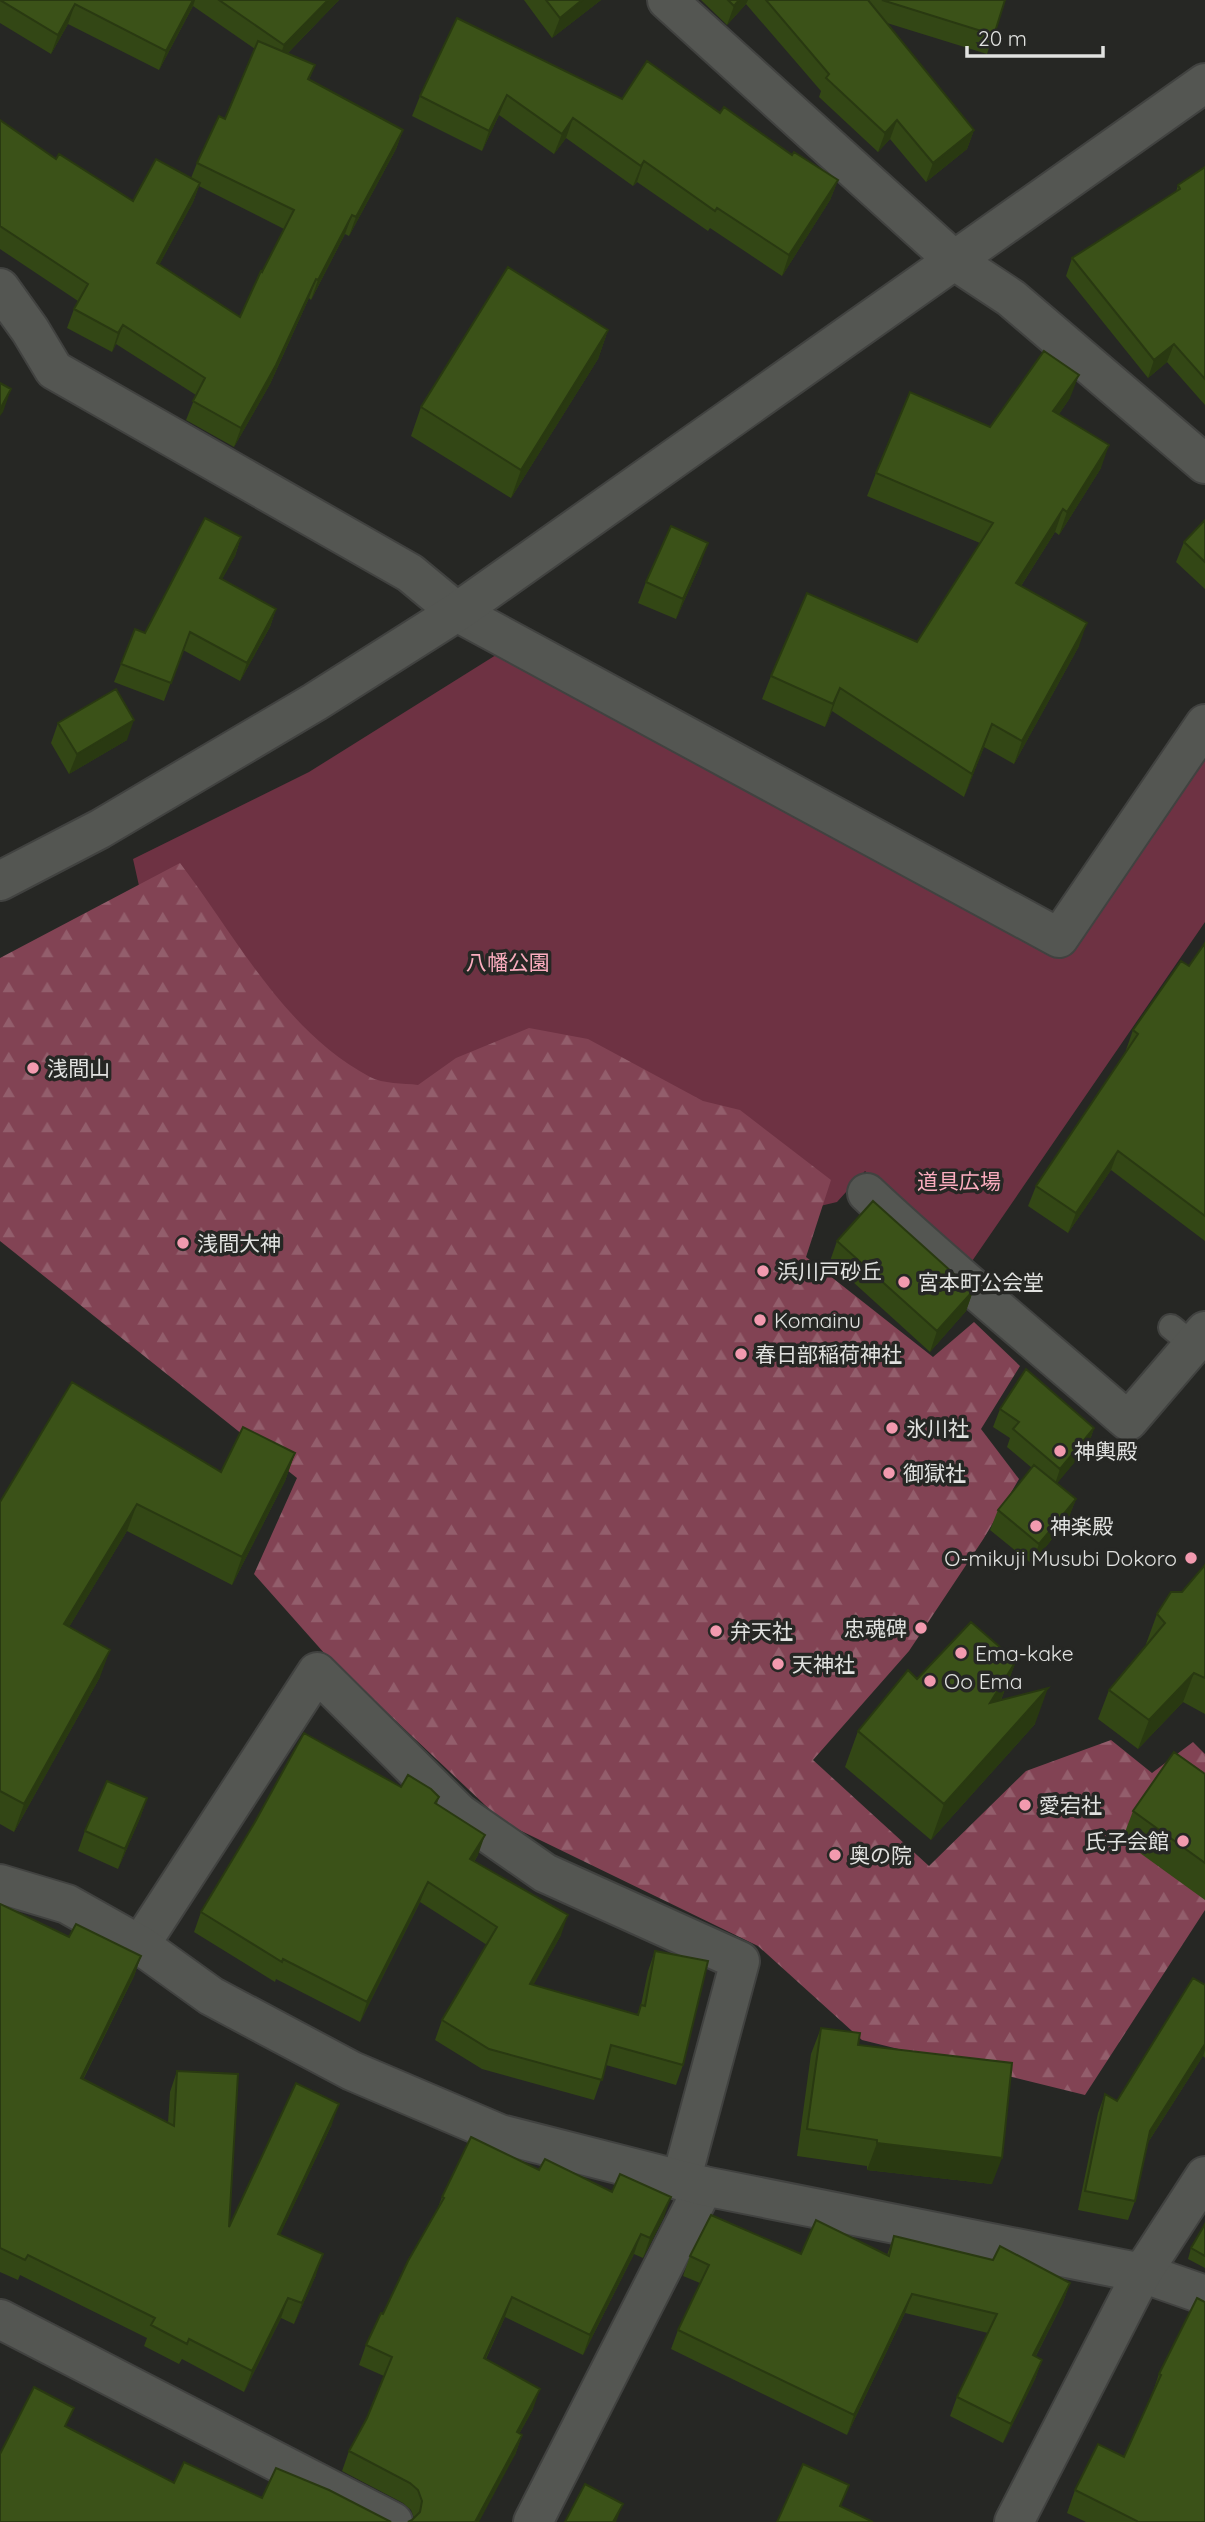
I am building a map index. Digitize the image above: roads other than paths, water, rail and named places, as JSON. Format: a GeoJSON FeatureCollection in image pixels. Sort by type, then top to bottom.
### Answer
{"type":"FeatureCollection","features":[{"type":"Feature","properties":{"kind":"street"},"geometry":{"type":"LineString","coordinates":[[667,0],[955,261],[1011,298],[1205,464]]}},
{"type":"Feature","properties":{"kind":"street"},"geometry":{"type":"LineString","coordinates":[[0,881],[110,823],[315,702],[457,612],[1205,83]]}},
{"type":"Feature","properties":{"kind":"street"},"geometry":{"type":"LineString","coordinates":[[0,288],[54,370],[410,573],[457,612],[1059,938],[1205,724]]}},
{"type":"Feature","properties":{"kind":"street"},"geometry":{"type":"LineString","coordinates":[[867,1194],[1128,1420],[1190,1334]]}},
{"type":"Feature","properties":{"kind":"street"},"geometry":{"type":"LineString","coordinates":[[140,1945],[317,1672],[459,1813],[545,1874],[740,1961],[693,2184],[533,2522]]}},
{"type":"Feature","properties":{"kind":"street"},"geometry":{"type":"LineString","coordinates":[[0,1884],[67,1904],[140,1945],[211,1996],[352,2071],[500,2134],[693,2184],[1142,2273],[1205,2295]]}},
{"type":"Feature","properties":{"kind":"street"},"geometry":{"type":"LineString","coordinates":[[1014,2522],[1142,2273],[1205,2176]]}},
{"type":"Feature","properties":{"kind":"street"},"geometry":{"type":"LineString","coordinates":[[0,2319],[393,2522]]}},
{"type":"Feature","properties":{"kind":"place","name":"浅間山"},"geometry":{"type":"Point","coordinates":[33,1068]}},
{"type":"Feature","properties":{"kind":"place","name":"浅間大神"},"geometry":{"type":"Point","coordinates":[183,1243]}},
{"type":"Feature","properties":{"kind":"place","name":"浜川戸砂丘"},"geometry":{"type":"Point","coordinates":[763,1271]}},
{"type":"Feature","properties":{"kind":"place","name":"宮本町公会堂"},"geometry":{"type":"Point","coordinates":[904,1282]}},
{"type":"Feature","properties":{"kind":"place","name":"Komainu"},"geometry":{"type":"Point","coordinates":[760,1320]}},
{"type":"Feature","properties":{"kind":"place","name":"春日部稲荷神社"},"geometry":{"type":"Point","coordinates":[741,1354]}},
{"type":"Feature","properties":{"kind":"place","name":"氷川社"},"geometry":{"type":"Point","coordinates":[892,1428]}},
{"type":"Feature","properties":{"kind":"place","name":"神輿殿"},"geometry":{"type":"Point","coordinates":[1060,1451]}},
{"type":"Feature","properties":{"kind":"place","name":"御獄社"},"geometry":{"type":"Point","coordinates":[889,1473]}},
{"type":"Feature","properties":{"kind":"place","name":"神楽殿"},"geometry":{"type":"Point","coordinates":[1036,1526]}},
{"type":"Feature","properties":{"kind":"place","name":"O-mikuji Musubi Dokoro"},"geometry":{"type":"Point","coordinates":[1191,1558]}},
{"type":"Feature","properties":{"kind":"place","name":"忠魂碑"},"geometry":{"type":"Point","coordinates":[921,1628]}},
{"type":"Feature","properties":{"kind":"place","name":"弁天社"},"geometry":{"type":"Point","coordinates":[716,1631]}},
{"type":"Feature","properties":{"kind":"place","name":"Ema-kake"},"geometry":{"type":"Point","coordinates":[961,1653]}},
{"type":"Feature","properties":{"kind":"place","name":"天神社"},"geometry":{"type":"Point","coordinates":[778,1664]}},
{"type":"Feature","properties":{"kind":"place","name":"Oo Ema"},"geometry":{"type":"Point","coordinates":[930,1681]}},
{"type":"Feature","properties":{"kind":"place","name":"愛宕社"},"geometry":{"type":"Point","coordinates":[1025,1805]}},
{"type":"Feature","properties":{"kind":"place","name":"氏子会館"},"geometry":{"type":"Point","coordinates":[1183,1841]}},
{"type":"Feature","properties":{"kind":"place","name":"奥の院"},"geometry":{"type":"Point","coordinates":[835,1855]}},
{"type":"Feature","properties":{"kind":"park label","name":"八幡公園"},"geometry":{"type":"Point","coordinates":[508,962]}},
{"type":"Feature","properties":{"kind":"park label","name":"道具広場"},"geometry":{"type":"Point","coordinates":[959,1181]}}]}
